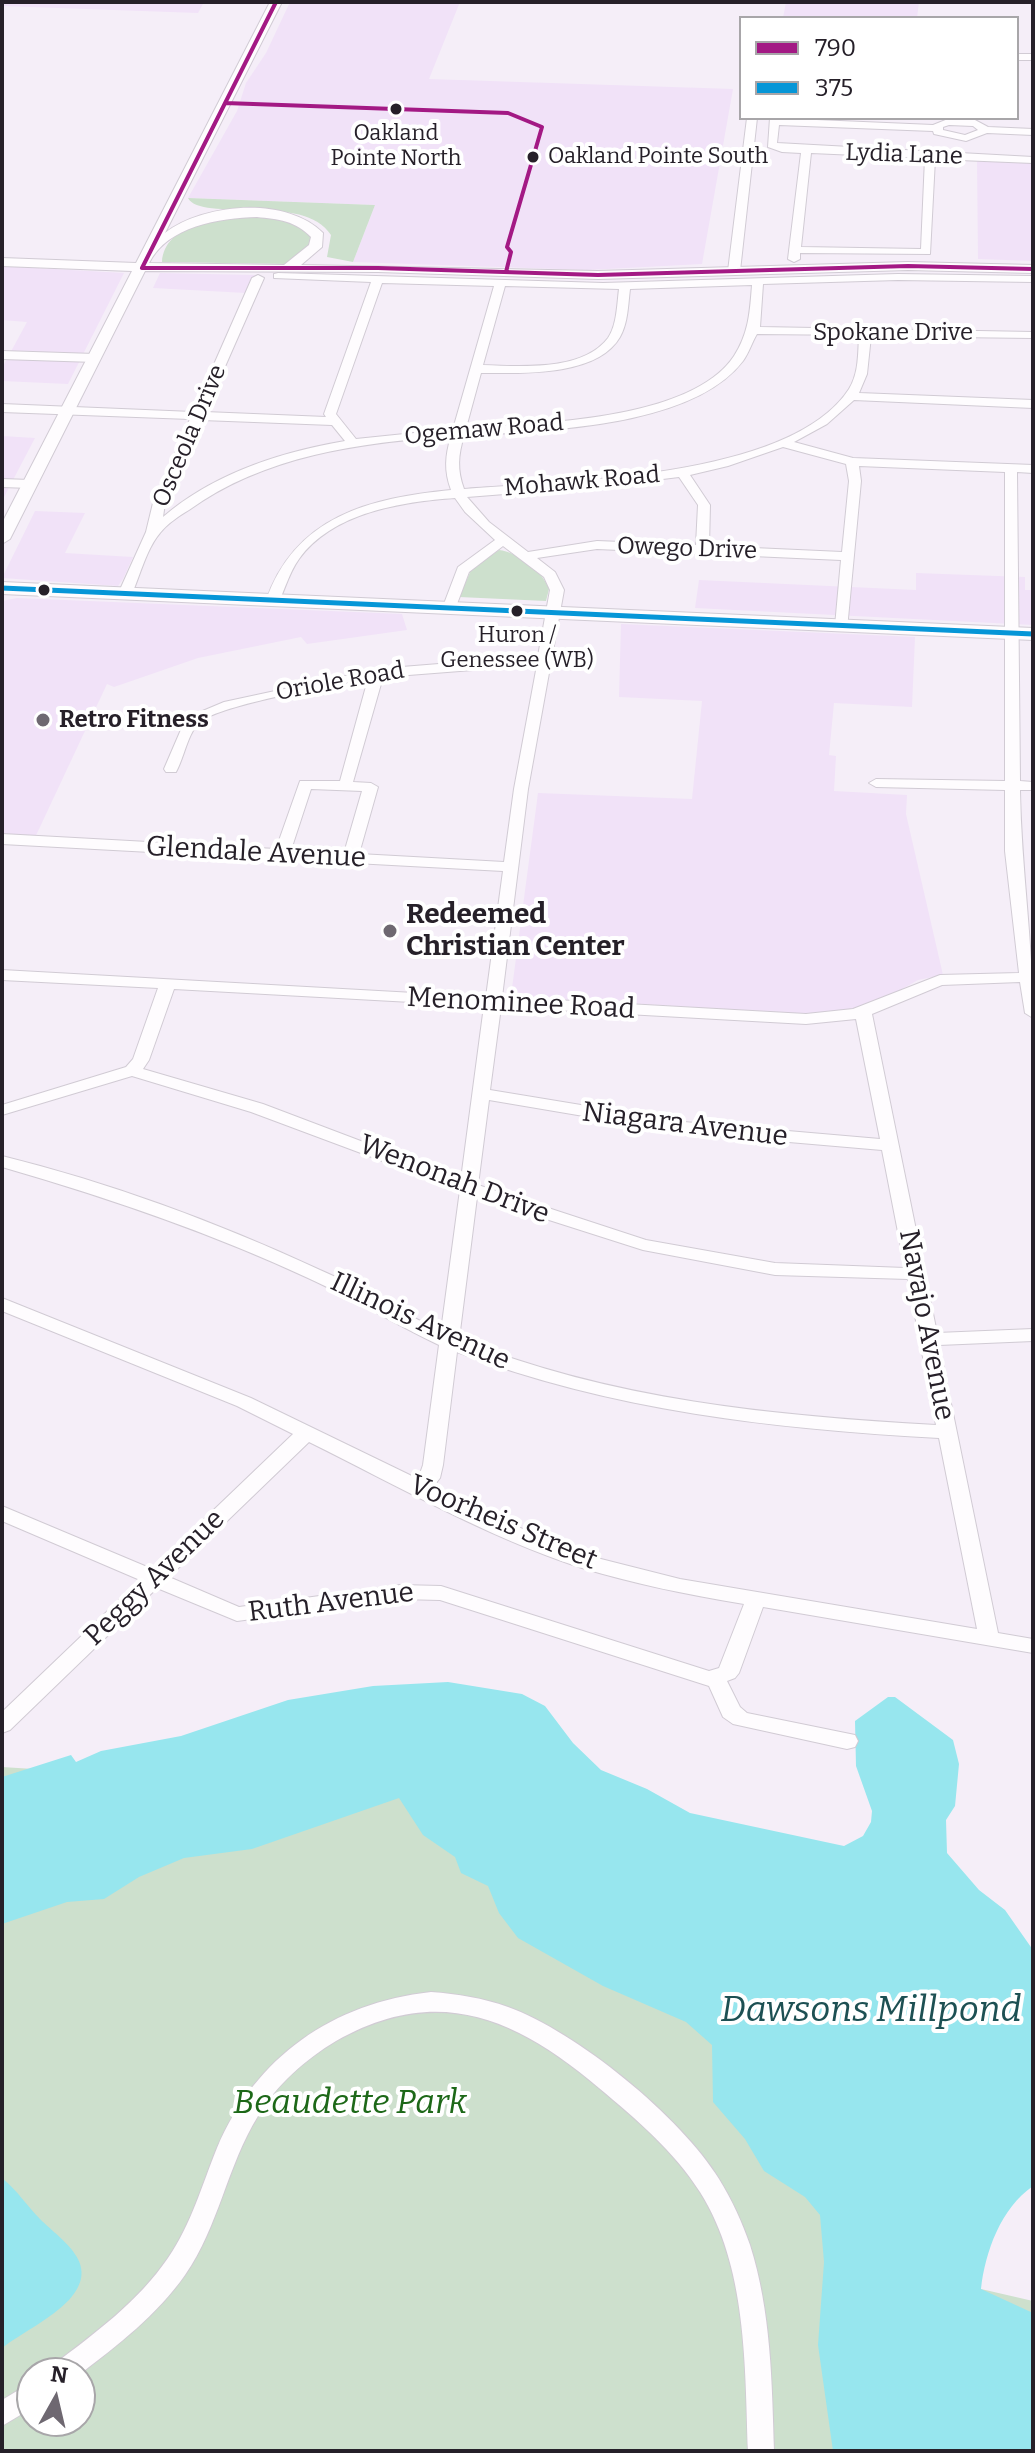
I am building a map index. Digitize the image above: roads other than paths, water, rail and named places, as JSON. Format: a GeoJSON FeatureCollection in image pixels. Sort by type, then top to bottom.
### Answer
{"type":"FeatureCollection","features":[{"type":"Feature","properties":{"kind":"highway"},"geometry":{"type":"LineString","coordinates":[[2,588],[1023,634]]}},
{"type":"Feature","properties":{"kind":"main road"},"geometry":{"type":"LineString","coordinates":[[2,539],[276,2]]}},
{"type":"Feature","properties":{"kind":"main road"},"geometry":{"type":"LineString","coordinates":[[172,207],[264,210],[305,218],[326,232],[328,241],[322,258],[334,268]]}},
{"type":"Feature","properties":{"kind":"main road"},"geometry":{"type":"LineString","coordinates":[[149,253],[196,221],[232,214],[272,215],[306,224],[318,236],[315,247],[283,273]]}},
{"type":"Feature","properties":{"kind":"main road"},"geometry":{"type":"LineString","coordinates":[[2,262],[283,273],[334,268],[598,275],[925,266],[1033,269]]}},
{"type":"Feature","properties":{"kind":"street"},"geometry":{"type":"LineString","coordinates":[[734,271],[752,120]]}},
{"type":"Feature","properties":{"kind":"street"},"geometry":{"type":"LineString","coordinates":[[775,120],[936,128],[944,123],[962,120],[982,125],[986,130]]}},
{"type":"Feature","properties":{"kind":"street","name":"Lydia Lane"},"geometry":{"type":"LineString","coordinates":[[775,120],[772,145],[775,148],[1033,160]]}},
{"type":"Feature","properties":{"kind":"street"},"geometry":{"type":"LineString","coordinates":[[936,128],[943,134],[961,138],[979,136],[986,130],[1033,132]]}},
{"type":"Feature","properties":{"kind":"street"},"geometry":{"type":"LineString","coordinates":[[960,157],[961,138]]}},
{"type":"Feature","properties":{"kind":"street"},"geometry":{"type":"LineString","coordinates":[[793,270],[806,151]]}},
{"type":"Feature","properties":{"kind":"street"},"geometry":{"type":"LineString","coordinates":[[795,250],[925,253],[928,250],[930,156]]}},
{"type":"Feature","properties":{"kind":"street"},"geometry":{"type":"LineString","coordinates":[[283,273],[378,279],[625,285],[926,277],[1033,279]]}},
{"type":"Feature","properties":{"kind":"street","name":"Osceola Drive"},"geometry":{"type":"LineString","coordinates":[[125,594],[153,532],[159,503],[258,278]]}},
{"type":"Feature","properties":{"kind":"street"},"geometry":{"type":"LineString","coordinates":[[353,443],[333,421],[331,411],[378,279]]}},
{"type":"Feature","properties":{"kind":"street","name":"Ogemaw Road"},"geometry":{"type":"LineString","coordinates":[[153,532],[177,510],[214,487],[278,461],[353,443],[611,419],[663,408],[709,385],[735,360],[754,330],[759,311],[758,281]]}},
{"type":"Feature","properties":{"kind":"street"},"geometry":{"type":"LineString","coordinates":[[420,1489],[430,1478],[433,1465],[521,789],[554,613],[554,581],[471,510],[458,494],[450,466],[500,283]]}},
{"type":"Feature","properties":{"kind":"street"},"geometry":{"type":"LineString","coordinates":[[476,369],[550,367],[597,352],[615,335],[625,285]]}},
{"type":"Feature","properties":{"kind":"street","name":"Spokane Drive"},"geometry":{"type":"LineString","coordinates":[[754,330],[1033,335]]}},
{"type":"Feature","properties":{"kind":"street","name":"Mohawk Road"},"geometry":{"type":"LineString","coordinates":[[273,601],[291,560],[331,526],[383,504],[682,472],[733,460],[784,443],[820,423],[850,396],[861,377],[865,333]]}},
{"type":"Feature","properties":{"kind":"street"},"geometry":{"type":"LineString","coordinates":[[2,355],[95,358]]}},
{"type":"Feature","properties":{"kind":"street"},"geometry":{"type":"LineString","coordinates":[[850,396],[1033,404]]}},
{"type":"Feature","properties":{"kind":"street"},"geometry":{"type":"LineString","coordinates":[[2,408],[333,421]]}},
{"type":"Feature","properties":{"kind":"street"},"geometry":{"type":"LineString","coordinates":[[784,443],[852,462],[1033,469]]}},
{"type":"Feature","properties":{"kind":"street"},"geometry":{"type":"LineString","coordinates":[[842,626],[855,481],[852,462]]}},
{"type":"Feature","properties":{"kind":"street"},"geometry":{"type":"LineString","coordinates":[[1011,468],[1023,634],[1013,786],[1015,881],[1033,1013]]}},
{"type":"Feature","properties":{"kind":"street"},"geometry":{"type":"LineString","coordinates":[[682,472],[704,505],[706,524],[702,549]]}},
{"type":"Feature","properties":{"kind":"street"},"geometry":{"type":"LineString","coordinates":[[170,479],[214,487]]}},
{"type":"Feature","properties":{"kind":"street"},"geometry":{"type":"LineString","coordinates":[[2,483],[30,484]]}},
{"type":"Feature","properties":{"kind":"street"},"geometry":{"type":"LineString","coordinates":[[449,609],[463,570],[505,539]]}},
{"type":"Feature","properties":{"kind":"street","name":"Owego Drive"},"geometry":{"type":"LineString","coordinates":[[527,556],[586,545],[848,556]]}},
{"type":"Feature","properties":{"kind":"street","name":"Oriole Road"},"geometry":{"type":"LineString","coordinates":[[171,769],[190,723],[197,716],[280,692],[377,673],[454,664],[546,660]]}},
{"type":"Feature","properties":{"kind":"street"},"geometry":{"type":"LineString","coordinates":[[347,780],[377,673]]}},
{"type":"Feature","properties":{"kind":"street"},"geometry":{"type":"LineString","coordinates":[[876,783],[1033,786]]}},
{"type":"Feature","properties":{"kind":"street"},"geometry":{"type":"LineString","coordinates":[[282,854],[305,784],[371,787],[350,858]]}},
{"type":"Feature","properties":{"kind":"street","name":"Glendale Avenue"},"geometry":{"type":"LineString","coordinates":[[2,839],[511,867]]}},
{"type":"Feature","properties":{"kind":"street","name":"Menominee Road"},"geometry":{"type":"LineString","coordinates":[[2,975],[806,1019],[863,1012],[940,980],[1030,977]]}},
{"type":"Feature","properties":{"kind":"street"},"geometry":{"type":"LineString","coordinates":[[2,1110],[132,1071],[141,1060],[168,984]]}},
{"type":"Feature","properties":{"kind":"street","name":"Navajo Avenue"},"geometry":{"type":"LineString","coordinates":[[863,1012],[989,1639]]}},
{"type":"Feature","properties":{"kind":"street","name":"Wenonah Drive"},"geometry":{"type":"LineString","coordinates":[[132,1071],[293,1120],[593,1231],[699,1257],[795,1271],[916,1274]]}},
{"type":"Feature","properties":{"kind":"street","name":"Niagara Avenue"},"geometry":{"type":"LineString","coordinates":[[482,1093],[560,1109],[701,1131],[890,1145]]}},
{"type":"Feature","properties":{"kind":"street","name":"Illinois Avenue"},"geometry":{"type":"LineString","coordinates":[[2,1161],[114,1195],[216,1232],[351,1290],[450,1341],[543,1375],[664,1405],[786,1422],[948,1432]]}},
{"type":"Feature","properties":{"kind":"street","name":"Voorheis Street"},"geometry":{"type":"LineString","coordinates":[[2,1304],[244,1402],[496,1526],[587,1562],[655,1580],[1033,1646]]}},
{"type":"Feature","properties":{"kind":"street"},"geometry":{"type":"LineString","coordinates":[[929,1339],[1033,1335]]}},
{"type":"Feature","properties":{"kind":"street","name":"Peggy Avenue"},"geometry":{"type":"LineString","coordinates":[[2,1725],[307,1432]]}},
{"type":"Feature","properties":{"kind":"street","name":"Ruth Avenue"},"geometry":{"type":"LineString","coordinates":[[2,1513],[230,1613],[244,1615],[400,1592],[441,1593],[701,1678],[716,1679]]}},
{"type":"Feature","properties":{"kind":"street"},"geometry":{"type":"LineString","coordinates":[[756,1599],[730,1669],[716,1679],[731,1712],[741,1719],[847,1741]]}},
{"type":"Feature","properties":{"kind":"street"},"geometry":{"type":"LineString","coordinates":[[82,2357],[118,2328],[175,2270],[206,2216],[242,2121],[277,2075],[328,2034],[366,2013],[402,2002],[445,2001],[520,2023],[569,2050],[667,2135],[707,2181],[728,2224],[749,2300],[757,2359],[761,2451]]}},
{"type":"Feature","properties":{"kind":"water","name":"Dawsons Millpond"},"geometry":{"type":"Polygon","coordinates":[[[448,1682],[522,1694],[545,1706],[573,1743],[601,1770],[647,1789],[690,1813],[844,1846],[863,1836],[871,1822],[872,1811],[856,1766],[855,1721],[888,1697],[895,1697],[953,1740],[959,1764],[955,1806],[946,1820],[947,1853],[979,1890],[1005,1910],[1033,1950],[1033,2186],[1012,2206],[996,2232],[986,2260],[981,2289],[1033,2313],[1033,2451],[833,2451],[818,2345],[824,2262],[820,2215],[805,2197],[764,2171],[745,2139],[713,2102],[712,2045],[686,2022],[603,1986],[518,1938],[499,1913],[488,1886],[461,1873],[455,1857],[423,1835],[399,1798],[252,1849],[184,1858],[139,1877],[104,1899],[67,1902],[2,1924],[2,1777],[71,1755],[76,1762],[101,1751],[181,1736],[288,1700],[373,1686],[448,1682]]]}},
{"type":"Feature","properties":{"kind":"water"},"geometry":{"type":"Polygon","coordinates":[[[2,2178],[68,2245],[76,2255],[82,2275],[78,2287],[62,2307],[2,2348],[2,2178]]]}},
{"type":"Feature","properties":{"kind":"place","name":"Oakland Pointe North"},"geometry":{"type":"Point","coordinates":[396,109]}},
{"type":"Feature","properties":{"kind":"place","name":"Oakland Pointe South"},"geometry":{"type":"Point","coordinates":[533,157]}},
{"type":"Feature","properties":{"kind":"place","name":"Huron / Genessee (WB)"},"geometry":{"type":"Point","coordinates":[517,611]}},
{"type":"Feature","properties":{"kind":"place","name":"Retro Fitness"},"geometry":{"type":"Point","coordinates":[43,720]}},
{"type":"Feature","properties":{"kind":"place","name":"Redeemed Christian Center"},"geometry":{"type":"Point","coordinates":[390,931]}},
{"type":"Feature","properties":{"kind":"park label","name":"Beaudette Park"},"geometry":{"type":"Point","coordinates":[350,2104]}}]}
